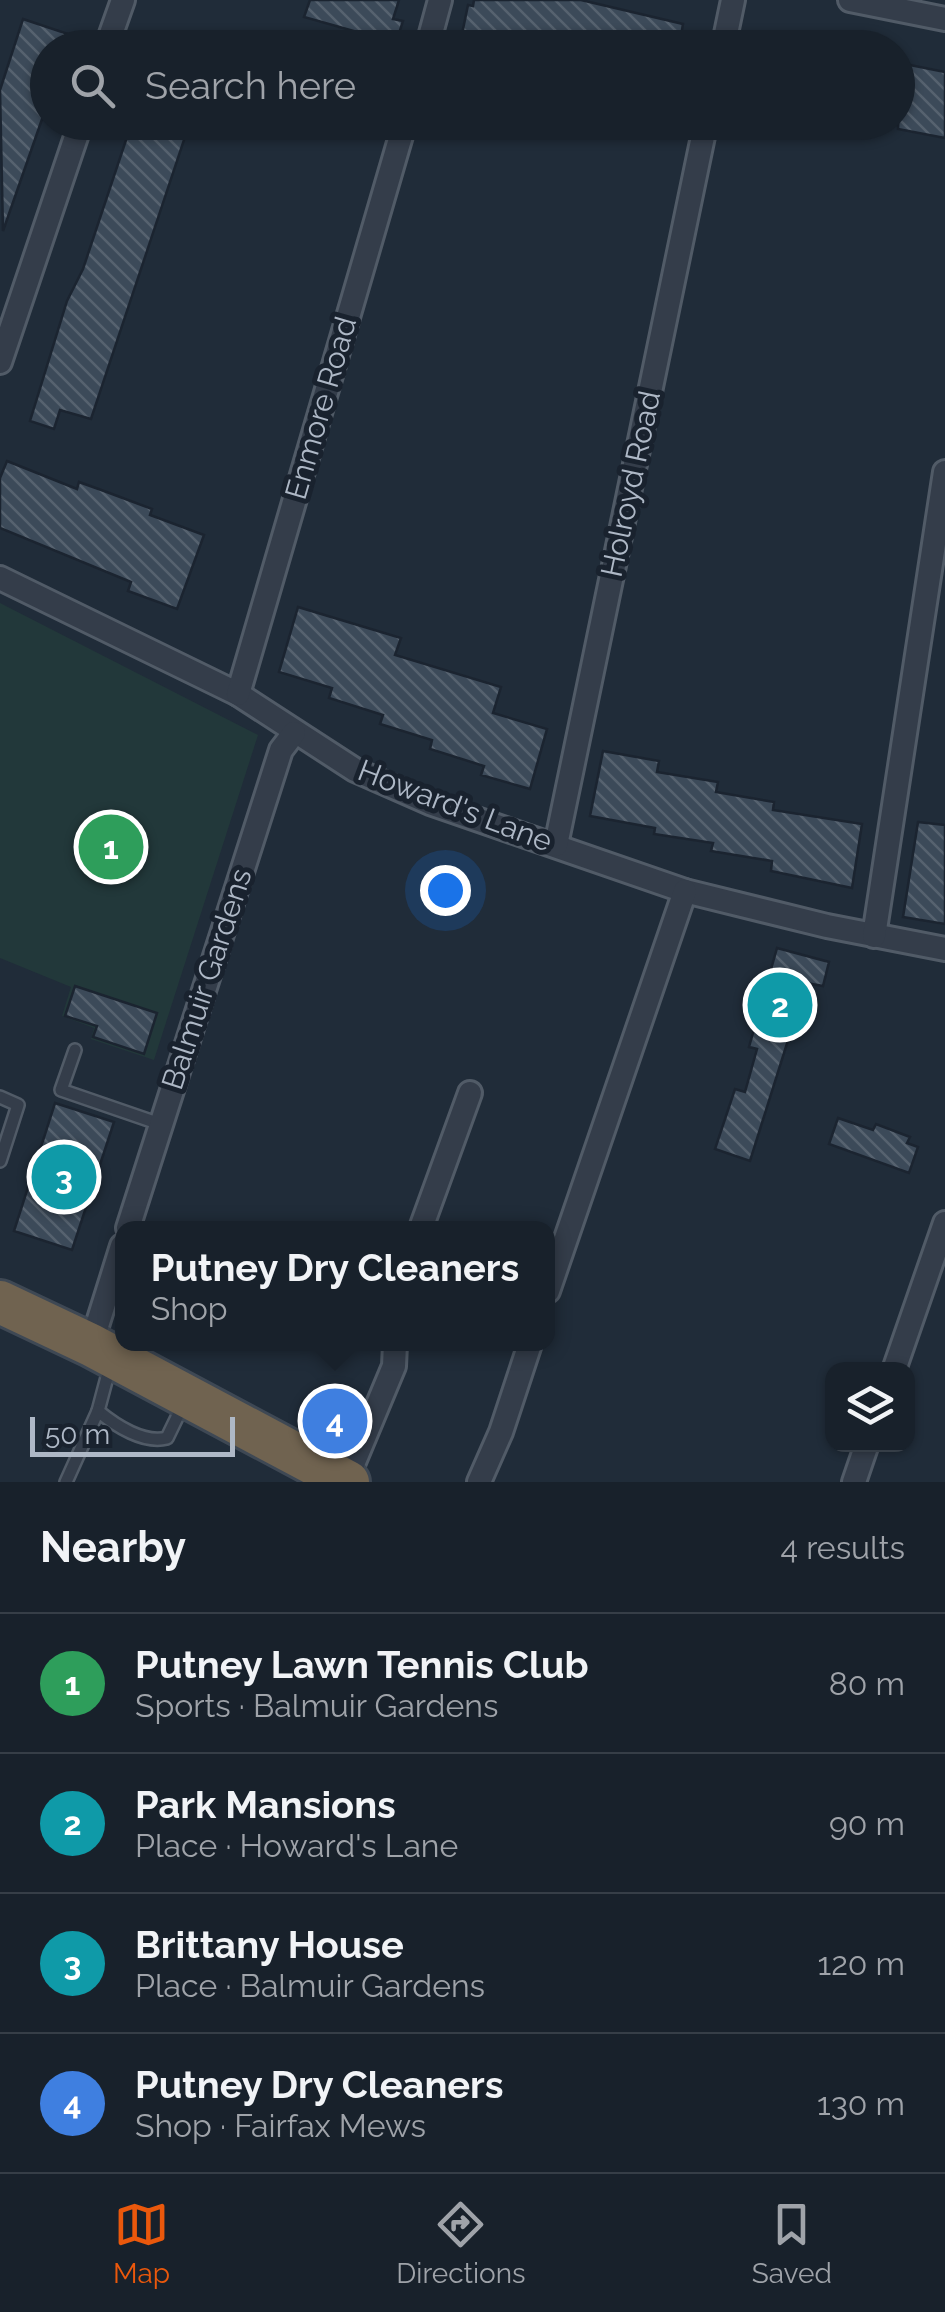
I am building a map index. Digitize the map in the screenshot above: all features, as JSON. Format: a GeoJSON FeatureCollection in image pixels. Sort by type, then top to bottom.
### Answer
{"type":"FeatureCollection","features":[{"type":"Feature","properties":{"kind":"highway"},"geometry":{"type":"LineString","coordinates":[[0,1302],[187,1396],[242,1433],[347,1482]]}},
{"type":"Feature","properties":{"kind":"street"},"geometry":{"type":"LineString","coordinates":[[112,30],[123,0]]}},
{"type":"Feature","properties":{"kind":"street"},"geometry":{"type":"LineString","coordinates":[[432,30],[440,0]]}},
{"type":"Feature","properties":{"kind":"street"},"geometry":{"type":"LineString","coordinates":[[727,30],[733,0]]}},
{"type":"Feature","properties":{"kind":"street"},"geometry":{"type":"LineString","coordinates":[[850,0],[945,19]]}},
{"type":"Feature","properties":{"kind":"street"},"geometry":{"type":"LineString","coordinates":[[0,362],[75,140]]}},
{"type":"Feature","properties":{"kind":"street","name":"Enmore Road"},"geometry":{"type":"LineString","coordinates":[[238,694],[401,140]]}},
{"type":"Feature","properties":{"kind":"street","name":"Holroyd Road"},"geometry":{"type":"LineString","coordinates":[[556,845],[702,140]]}},
{"type":"Feature","properties":{"kind":"street"},"geometry":{"type":"LineString","coordinates":[[874,936],[945,472]]}},
{"type":"Feature","properties":{"kind":"street","name":"Howard's Lane"},"geometry":{"type":"LineString","coordinates":[[0,578],[238,694],[294,734],[355,770],[430,803],[686,890],[874,936],[945,949]]}},
{"type":"Feature","properties":{"kind":"street","name":"Balmuir Gardens"},"geometry":{"type":"LineString","coordinates":[[130,1221],[281,750],[294,734]]}},
{"type":"Feature","properties":{"kind":"street"},"geometry":{"type":"LineString","coordinates":[[555,1271],[686,890]]}},
{"type":"Feature","properties":{"kind":"street"},"geometry":{"type":"LineString","coordinates":[[424,1221],[470,1093]]}},
{"type":"Feature","properties":{"kind":"street"},"geometry":{"type":"LineString","coordinates":[[897,1362],[945,1223]]}},
{"type":"Feature","properties":{"kind":"street"},"geometry":{"type":"LineString","coordinates":[[102,1351],[115,1283]]}},
{"type":"Feature","properties":{"kind":"street"},"geometry":{"type":"LineString","coordinates":[[347,1482],[394,1366],[395,1351]]}},
{"type":"Feature","properties":{"kind":"street"},"geometry":{"type":"LineString","coordinates":[[478,1482],[501,1432],[528,1351]]}},
{"type":"Feature","properties":{"kind":"street"},"geometry":{"type":"LineString","coordinates":[[854,1482],[864,1452]]}},
{"type":"Feature","properties":{"kind":"lane"},"geometry":{"type":"LineString","coordinates":[[75,1050],[61,1090],[160,1124]]}},
{"type":"Feature","properties":{"kind":"lane"},"geometry":{"type":"LineString","coordinates":[[0,1097],[18,1105],[0,1161]]}},
{"type":"Feature","properties":{"kind":"lane"},"geometry":{"type":"LineString","coordinates":[[66,1482],[98,1411],[102,1351]]}},
{"type":"Feature","properties":{"kind":"lane"},"geometry":{"type":"LineString","coordinates":[[98,1411],[115,1426],[156,1441],[167,1438],[187,1396]]}},
{"type":"Feature","properties":{"kind":"green space"},"geometry":{"type":"Polygon","coordinates":[[[0,603],[258,735],[154,1060],[91,1039],[94,1028],[62,1016],[71,987],[0,958],[0,603]]]}},
{"type":"Feature","properties":{"kind":"building"},"geometry":{"type":"Polygon","coordinates":[[[310,0],[399,0],[393,19],[403,21],[400,30],[350,30],[304,17],[310,0]]]}},
{"type":"Feature","properties":{"kind":"building"},"geometry":{"type":"Polygon","coordinates":[[[474,0],[581,0],[683,24],[682,30],[463,30],[468,5],[473,6],[474,0]]]}},
{"type":"Feature","properties":{"kind":"building"},"geometry":{"type":"Polygon","coordinates":[[[23,19],[56,30],[30,30],[30,140],[35,140],[3,231],[0,90],[23,19]]]}},
{"type":"Feature","properties":{"kind":"building"},"geometry":{"type":"Polygon","coordinates":[[[915,66],[945,72],[945,138],[915,132],[915,66]]]}},
{"type":"Feature","properties":{"kind":"building"},"geometry":{"type":"Polygon","coordinates":[[[126,140],[184,140],[91,419],[60,410],[54,429],[30,421],[67,301],[83,269],[126,140]]]}},
{"type":"Feature","properties":{"kind":"building"},"geometry":{"type":"Polygon","coordinates":[[[7,461],[77,489],[79,482],[152,509],[150,515],[204,535],[177,609],[128,591],[131,582],[0,528],[0,478],[7,461]]]}},
{"type":"Feature","properties":{"kind":"building"},"geometry":{"type":"Polygon","coordinates":[[[298,607],[401,638],[395,655],[501,687],[493,713],[547,729],[530,789],[481,775],[484,766],[430,749],[432,740],[380,724],[383,715],[329,698],[332,688],[279,672],[298,607]]]}},
{"type":"Feature","properties":{"kind":"building"},"geometry":{"type":"Polygon","coordinates":[[[603,751],[659,761],[657,772],[718,782],[716,792],[774,802],[773,810],[862,824],[852,888],[771,871],[772,861],[711,851],[713,843],[654,834],[655,828],[590,816],[603,751]]]}},
{"type":"Feature","properties":{"kind":"building"},"geometry":{"type":"Polygon","coordinates":[[[918,822],[945,825],[945,924],[903,917],[918,822]]]}},
{"type":"Feature","properties":{"kind":"building"},"geometry":{"type":"Polygon","coordinates":[[[777,948],[829,962],[823,986],[806,983],[750,1161],[715,1149],[735,1089],[745,1092],[757,1049],[749,1047],[777,948]]]}},
{"type":"Feature","properties":{"kind":"building"},"geometry":{"type":"Polygon","coordinates":[[[75,986],[157,1013],[144,1054],[93,1037],[97,1026],[65,1016],[75,986]]]}},
{"type":"Feature","properties":{"kind":"building"},"geometry":{"type":"Polygon","coordinates":[[[55,1103],[114,1122],[72,1250],[14,1231],[55,1103]]]}},
{"type":"Feature","properties":{"kind":"building"},"geometry":{"type":"Polygon","coordinates":[[[838,1118],[873,1130],[876,1124],[910,1137],[907,1143],[918,1147],[909,1173],[829,1144],[838,1118]]]}},
{"type":"Feature","properties":{"kind":"place","name":"Putney Lawn Tennis Club"},"geometry":{"type":"Point","coordinates":[111,847]}},
{"type":"Feature","properties":{"kind":"place","name":"Park Mansions"},"geometry":{"type":"Point","coordinates":[780,1005]}},
{"type":"Feature","properties":{"kind":"place","name":"Brittany House"},"geometry":{"type":"Point","coordinates":[64,1177]}},
{"type":"Feature","properties":{"kind":"place","name":"Putney Dry Cleaners"},"geometry":{"type":"Point","coordinates":[335,1421]}}]}
